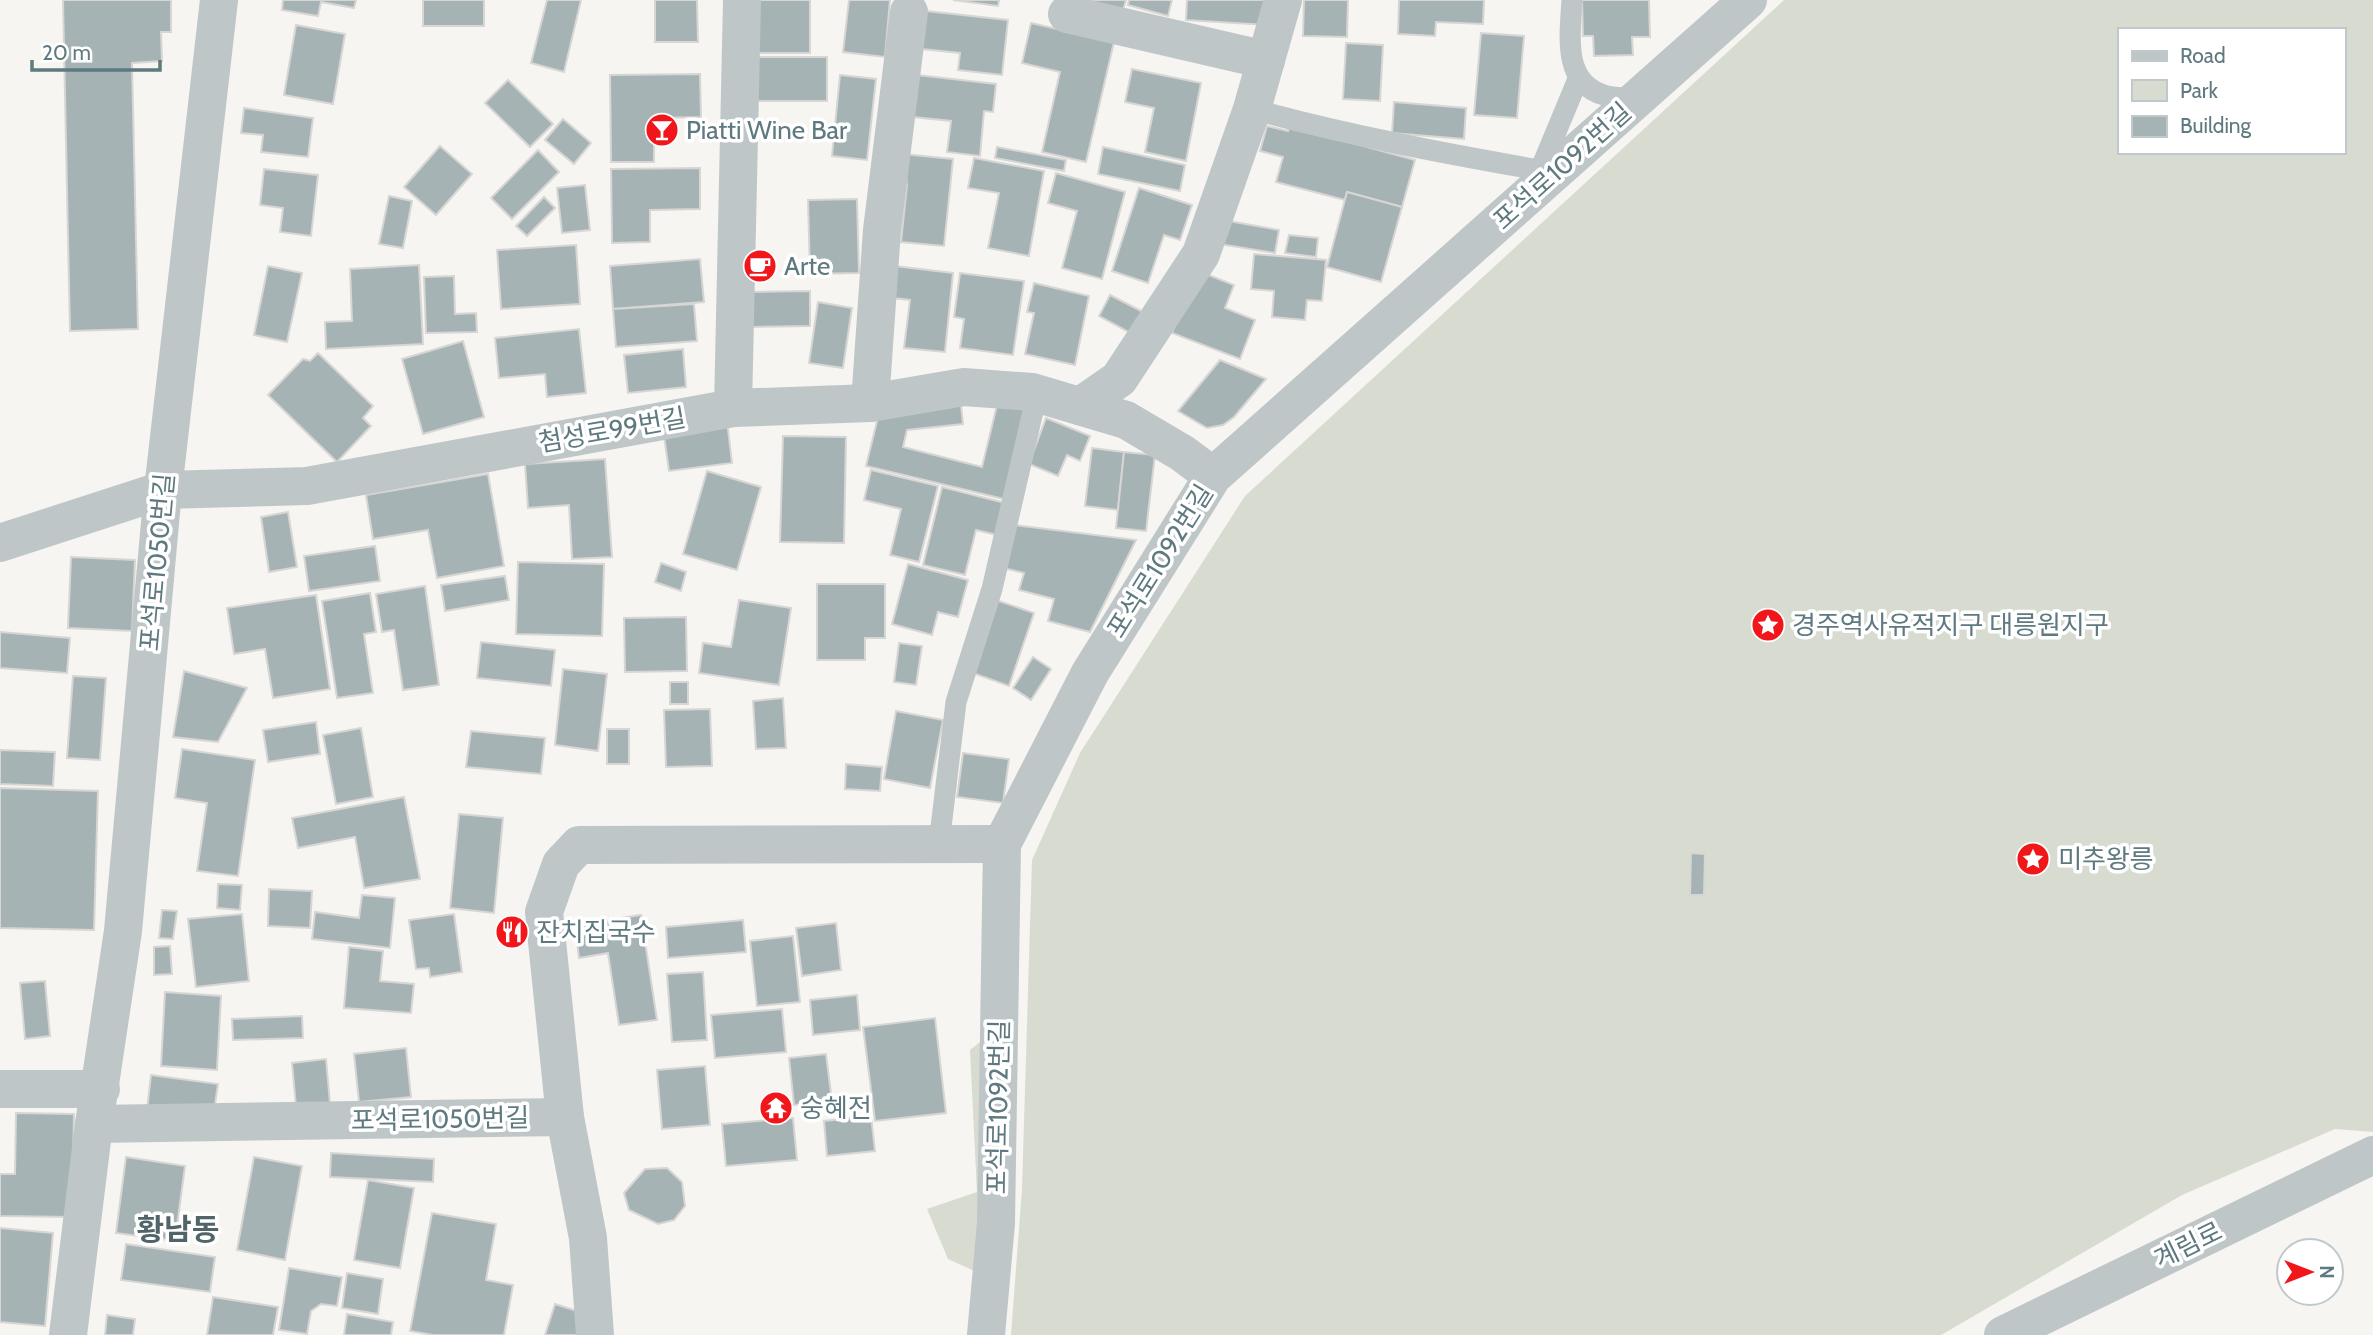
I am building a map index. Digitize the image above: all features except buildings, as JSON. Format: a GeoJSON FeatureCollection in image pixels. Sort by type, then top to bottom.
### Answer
{"type":"FeatureCollection","features":[{"type":"Feature","properties":{"kind":"street","name":"포석로1050번길"},"geometry":{"type":"LineString","coordinates":[[68,1335],[122,931],[163,490],[219,0]]}},
{"type":"Feature","properties":{"kind":"street"},"geometry":{"type":"LineString","coordinates":[[733,408],[741,0]]}},
{"type":"Feature","properties":{"kind":"street"},"geometry":{"type":"LineString","coordinates":[[1080,406],[1119,379],[1201,254],[1252,109],[1283,0]]}},
{"type":"Feature","properties":{"kind":"street","name":"포석로1092번길"},"geometry":{"type":"LineString","coordinates":[[986,1335],[996,1223],[1002,844],[1090,673],[1213,476],[1536,181],[1637,99],[1748,0]]}},
{"type":"Feature","properties":{"kind":"street"},"geometry":{"type":"LineString","coordinates":[[870,403],[881,230],[909,12]]}},
{"type":"Feature","properties":{"kind":"street"},"geometry":{"type":"LineString","coordinates":[[1067,14],[1266,60]]}},
{"type":"Feature","properties":{"kind":"street","name":"첨성로99번길"},"geometry":{"type":"LineString","coordinates":[[0,543],[163,490],[307,486],[733,408],[870,403],[964,387],[1037,394],[1126,419],[1182,453],[1213,476]]}},
{"type":"Feature","properties":{"kind":"street"},"geometry":{"type":"LineString","coordinates":[[565,1117],[544,912],[561,864],[579,845],[1002,844]]}},
{"type":"Feature","properties":{"kind":"street"},"geometry":{"type":"LineString","coordinates":[[0,1089],[97,1106]]}},
{"type":"Feature","properties":{"kind":"street","name":"포석로1050번길"},"geometry":{"type":"LineString","coordinates":[[97,1106],[565,1117],[588,1238],[595,1335]]}},
{"type":"Feature","properties":{"kind":"street","name":"계림로"},"geometry":{"type":"LineString","coordinates":[[2003,1335],[2373,1155]]}},
{"type":"Feature","properties":{"kind":"lane"},"geometry":{"type":"LineString","coordinates":[[1572,0],[1572,63],[1578,79],[1602,95],[1637,99]]}},
{"type":"Feature","properties":{"kind":"lane"},"geometry":{"type":"LineString","coordinates":[[1252,109],[1343,133],[1424,150],[1536,181],[1578,79]]}},
{"type":"Feature","properties":{"kind":"lane"},"geometry":{"type":"LineString","coordinates":[[939,844],[956,702],[992,589],[1037,394]]}},
{"type":"Feature","properties":{"kind":"green space","name":"경주역사유적지구 대릉원지구"},"geometry":{"type":"Polygon","coordinates":[[[1784,0],[2373,0],[2373,1132],[2335,1129],[2182,1195],[1941,1335],[1011,1335],[1022,1189],[1032,860],[1080,753],[1245,496],[1784,0]]]}},
{"type":"Feature","properties":{"kind":"green space"},"geometry":{"type":"Polygon","coordinates":[[[1017,1013],[981,1274],[948,1259],[927,1209],[977,1192],[970,1050],[1017,1013]]]}},
{"type":"Feature","properties":{"kind":"place","name":"Piatti Wine Bar"},"geometry":{"type":"Point","coordinates":[662,130]}},
{"type":"Feature","properties":{"kind":"place","name":"Arte"},"geometry":{"type":"Point","coordinates":[760,266]}},
{"type":"Feature","properties":{"kind":"place","name":"경주역사유적지구 대릉원지구"},"geometry":{"type":"Point","coordinates":[1768,625]}},
{"type":"Feature","properties":{"kind":"place","name":"미추왕릉"},"geometry":{"type":"Point","coordinates":[2033,859]}},
{"type":"Feature","properties":{"kind":"place","name":"잔치집국수"},"geometry":{"type":"Point","coordinates":[512,932]}},
{"type":"Feature","properties":{"kind":"place","name":"숭혜전"},"geometry":{"type":"Point","coordinates":[776,1108]}},
{"type":"Feature","properties":{"kind":"district","name":"황남동"},"geometry":{"type":"Point","coordinates":[178,1229]}}]}
